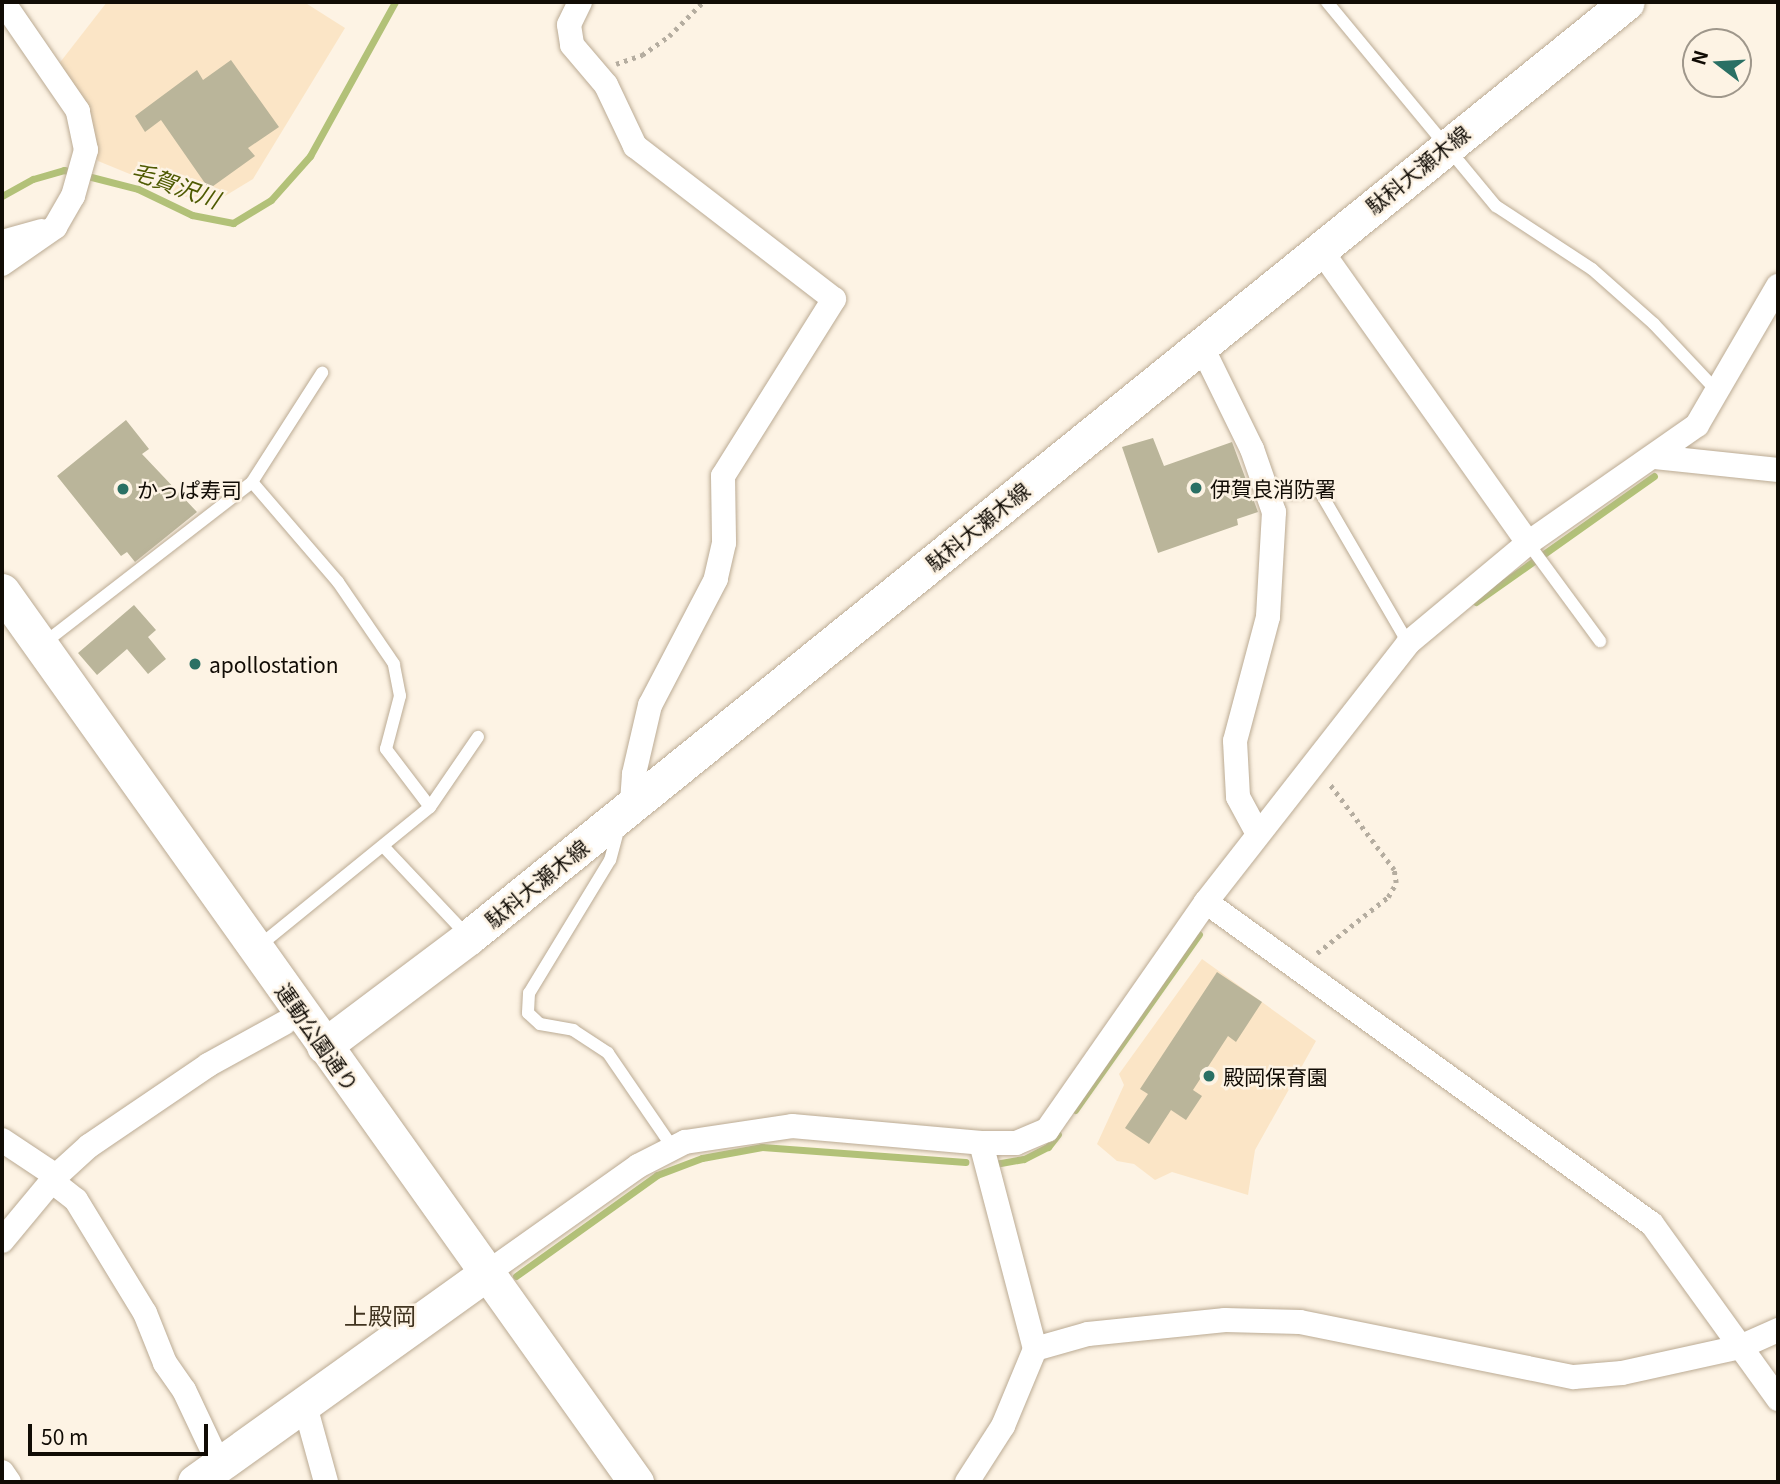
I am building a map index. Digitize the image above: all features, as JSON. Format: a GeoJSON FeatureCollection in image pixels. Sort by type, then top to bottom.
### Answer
{"type":"FeatureCollection","features":[{"type":"Feature","properties":{"kind":"main road","name":"駄科大瀬木線"},"geometry":{"type":"LineString","coordinates":[[324,1046],[469,937],[1447,144],[1627,2]]}},
{"type":"Feature","properties":{"kind":"main road","name":"運動公園通り"},"geometry":{"type":"LineString","coordinates":[[2,591],[636,1482]]}},
{"type":"Feature","properties":{"kind":"main road"},"geometry":{"type":"LineString","coordinates":[[207,1473],[487,1273]]}},
{"type":"Feature","properties":{"kind":"street"},"geometry":{"type":"LineString","coordinates":[[2,264],[55,227],[73,196],[86,149],[78,111],[3,2]]}},
{"type":"Feature","properties":{"kind":"street"},"geometry":{"type":"LineString","coordinates":[[580,2],[569,25],[572,45],[606,85],[635,146],[834,299],[723,476],[724,543],[716,579],[650,705],[627,809]]}},
{"type":"Feature","properties":{"kind":"street"},"geometry":{"type":"LineString","coordinates":[[2,242],[55,227]]}},
{"type":"Feature","properties":{"kind":"street"},"geometry":{"type":"LineString","coordinates":[[1320,248],[1530,546]]}},
{"type":"Feature","properties":{"kind":"street"},"geometry":{"type":"LineString","coordinates":[[487,1273],[638,1166],[685,1142],[792,1126],[981,1143],[1017,1143],[1047,1130],[1206,902],[1408,643],[1530,546],[1697,425],[1778,286]]}},
{"type":"Feature","properties":{"kind":"street"},"geometry":{"type":"LineString","coordinates":[[1200,345],[1252,449],[1274,512],[1268,617],[1235,741],[1238,796],[1258,834]]}},
{"type":"Feature","properties":{"kind":"street"},"geometry":{"type":"LineString","coordinates":[[1655,457],[1778,470]]}},
{"type":"Feature","properties":{"kind":"street"},"geometry":{"type":"LineString","coordinates":[[1206,902],[1652,1224],[1778,1399]]}},
{"type":"Feature","properties":{"kind":"street"},"geometry":{"type":"LineString","coordinates":[[2,1241],[54,1179],[89,1146],[208,1065],[284,1023]]}},
{"type":"Feature","properties":{"kind":"street"},"geometry":{"type":"LineString","coordinates":[[2,1140],[54,1179],[76,1200],[145,1313],[166,1363],[184,1390],[207,1473]]}},
{"type":"Feature","properties":{"kind":"street"},"geometry":{"type":"LineString","coordinates":[[967,1482],[1003,1426],[1035,1349],[981,1143]]}},
{"type":"Feature","properties":{"kind":"street"},"geometry":{"type":"LineString","coordinates":[[1035,1349],[1088,1334],[1225,1320],[1300,1322],[1574,1377],[1622,1373],[1740,1347],[1778,1330]]}},
{"type":"Feature","properties":{"kind":"street"},"geometry":{"type":"LineString","coordinates":[[304,1402],[326,1482]]}},
{"type":"Feature","properties":{"kind":"street"},"geometry":{"type":"LineString","coordinates":[[2,1472],[9,1482]]}},
{"type":"Feature","properties":{"kind":"lane"},"geometry":{"type":"LineString","coordinates":[[1327,2],[1496,206],[1592,269],[1654,324],[1716,390]]}},
{"type":"Feature","properties":{"kind":"lane"},"geometry":{"type":"LineString","coordinates":[[41,646],[252,482],[322,373]]}},
{"type":"Feature","properties":{"kind":"lane"},"geometry":{"type":"LineString","coordinates":[[252,482],[338,582],[394,664],[400,696],[386,748],[430,807]]}},
{"type":"Feature","properties":{"kind":"lane"},"geometry":{"type":"LineString","coordinates":[[1290,493],[1319,490],[1408,643]]}},
{"type":"Feature","properties":{"kind":"lane"},"geometry":{"type":"LineString","coordinates":[[1530,546],[1600,641]]}},
{"type":"Feature","properties":{"kind":"lane"},"geometry":{"type":"LineString","coordinates":[[256,948],[430,807],[478,737]]}},
{"type":"Feature","properties":{"kind":"lane"},"geometry":{"type":"LineString","coordinates":[[627,809],[610,860],[529,993],[528,1013],[540,1024],[573,1030],[608,1053],[673,1148]]}},
{"type":"Feature","properties":{"kind":"lane"},"geometry":{"type":"LineString","coordinates":[[383,846],[469,937]]}},
{"type":"Feature","properties":{"kind":"path"},"geometry":{"type":"LineString","coordinates":[[582,57],[611,66],[642,55],[669,36],[703,2]]}},
{"type":"Feature","properties":{"kind":"path"},"geometry":{"type":"LineString","coordinates":[[1297,968],[1388,897],[1396,883],[1394,870],[1327,781]]}},
{"type":"Feature","properties":{"kind":"shaded area"},"geometry":{"type":"Polygon","coordinates":[[[107,2],[304,2],[345,28],[253,179],[225,196],[186,197],[98,161],[58,65],[107,2]]]}},
{"type":"Feature","properties":{"kind":"shaded area","name":"殿岡保育園"},"geometry":{"type":"Polygon","coordinates":[[[1202,959],[1316,1041],[1255,1150],[1248,1195],[1172,1172],[1155,1180],[1134,1164],[1117,1161],[1097,1144],[1124,1085],[1119,1074],[1202,959]]]}},
{"type":"Feature","properties":{"kind":"building"},"geometry":{"type":"Polygon","coordinates":[[[231,60],[279,127],[248,148],[255,156],[209,189],[161,120],[145,132],[135,116],[197,70],[203,80],[231,60]]]}},
{"type":"Feature","properties":{"kind":"building","name":"かっぱ寿司"},"geometry":{"type":"Polygon","coordinates":[[[126,420],[149,449],[142,454],[197,512],[135,562],[127,552],[121,556],[57,476],[126,420]]]}},
{"type":"Feature","properties":{"kind":"building","name":"伊賀良消防署"},"geometry":{"type":"Polygon","coordinates":[[[1153,438],[1164,466],[1232,442],[1258,512],[1237,519],[1238,525],[1158,553],[1122,447],[1153,438]]]}},
{"type":"Feature","properties":{"kind":"building"},"geometry":{"type":"Polygon","coordinates":[[[134,605],[156,630],[148,637],[166,659],[148,674],[127,649],[97,675],[78,653],[134,605]]]}},
{"type":"Feature","properties":{"kind":"building"},"geometry":{"type":"Polygon","coordinates":[[[1217,972],[1262,1002],[1236,1042],[1228,1036],[1193,1090],[1202,1096],[1186,1120],[1171,1110],[1149,1144],[1125,1128],[1148,1094],[1140,1089],[1217,972]]]}},
{"type":"Feature","properties":{"kind":"waterway","name":"毛賀沢川"},"geometry":{"type":"LineString","coordinates":[[2,196],[33,179],[64,170],[138,189],[192,215],[233,223],[271,200],[310,156],[395,2]]}},
{"type":"Feature","properties":{"kind":"waterway"},"geometry":{"type":"LineString","coordinates":[[1476,602],[1654,476]]}},
{"type":"Feature","properties":{"kind":"waterway"},"geometry":{"type":"LineString","coordinates":[[1075,1110],[1199,934]]}},
{"type":"Feature","properties":{"kind":"waterway"},"geometry":{"type":"LineString","coordinates":[[995,1164],[1024,1159],[1048,1147],[1058,1134]]}},
{"type":"Feature","properties":{"kind":"waterway"},"geometry":{"type":"LineString","coordinates":[[516,1276],[657,1175],[702,1158],[762,1147],[965,1162]]}},
{"type":"Feature","properties":{"kind":"place","name":"伊賀良消防署"},"geometry":{"type":"Point","coordinates":[1196,488]}},
{"type":"Feature","properties":{"kind":"place","name":"かっぱ寿司"},"geometry":{"type":"Point","coordinates":[123,489]}},
{"type":"Feature","properties":{"kind":"place","name":"apollostation"},"geometry":{"type":"Point","coordinates":[195,664]}},
{"type":"Feature","properties":{"kind":"place","name":"殿岡保育園"},"geometry":{"type":"Point","coordinates":[1209,1076]}},
{"type":"Feature","properties":{"kind":"district","name":"上殿岡"},"geometry":{"type":"Point","coordinates":[380,1315]}}]}
